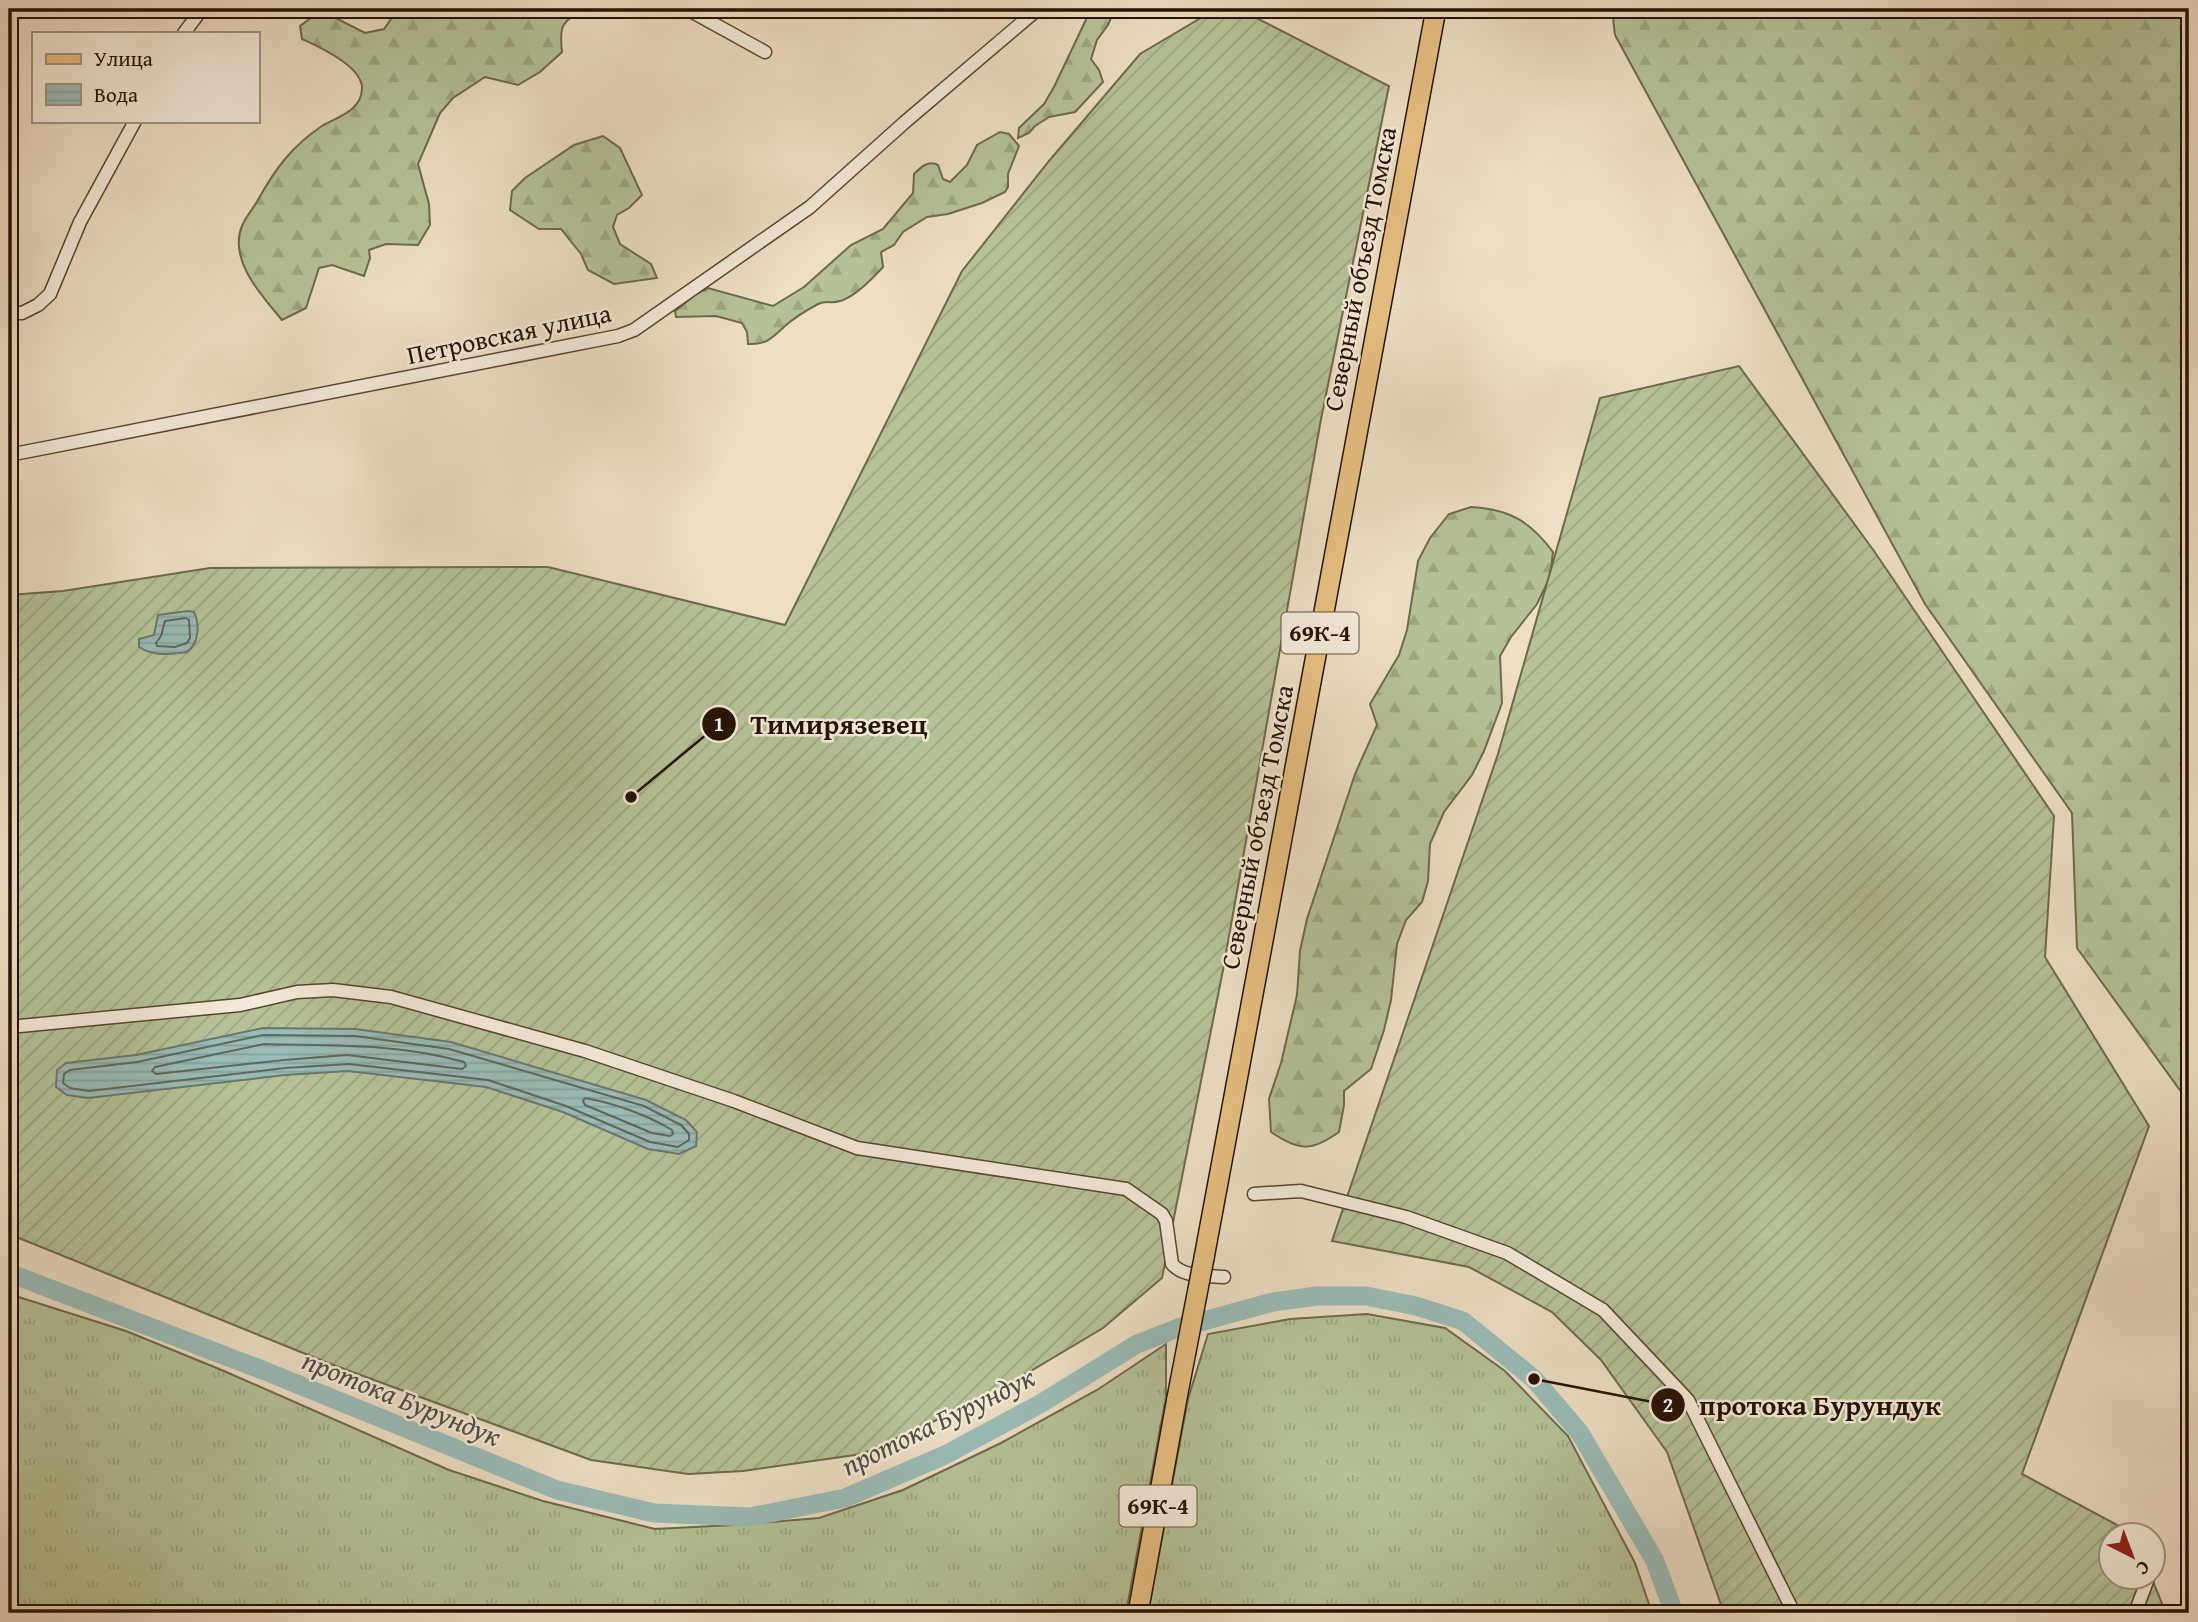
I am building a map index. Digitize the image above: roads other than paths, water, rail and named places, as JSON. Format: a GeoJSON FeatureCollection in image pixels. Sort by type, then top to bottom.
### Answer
{"type":"FeatureCollection","features":[{"type":"Feature","properties":{"kind":"main road","name":"Северный объезд Томска"},"geometry":{"type":"LineString","coordinates":[[1138,1613],[1436,9]]}},
{"type":"Feature","properties":{"kind":"street"},"geometry":{"type":"LineString","coordinates":[[185,32],[202,9]]}},
{"type":"Feature","properties":{"kind":"street"},"geometry":{"type":"LineString","coordinates":[[687,9],[765,52]]}},
{"type":"Feature","properties":{"kind":"street","name":"Петровская улица"},"geometry":{"type":"LineString","coordinates":[[9,455],[604,339],[634,330],[810,207],[1038,9]]}},
{"type":"Feature","properties":{"kind":"street"},"geometry":{"type":"LineString","coordinates":[[9,313],[22,313],[38,305],[50,294],[80,222],[134,122]]}},
{"type":"Feature","properties":{"kind":"street"},"geometry":{"type":"LineString","coordinates":[[9,1027],[240,1005],[297,992],[333,990],[391,997],[585,1051],[734,1101],[857,1148],[1126,1189],[1162,1214],[1166,1221],[1172,1265],[1176,1269],[1182,1273],[1224,1277]]}},
{"type":"Feature","properties":{"kind":"street"},"geometry":{"type":"LineString","coordinates":[[1254,1194],[1301,1191],[1406,1217],[1507,1253],[1602,1310],[1688,1400],[1794,1613]]}},
{"type":"Feature","properties":{"kind":"street"},"geometry":{"type":"LineString","coordinates":[[2135,1613],[2144,1590]]}},
{"type":"Feature","properties":{"kind":"water"},"geometry":{"type":"Polygon","coordinates":[[[194,612],[198,628],[194,644],[187,652],[156,654],[139,647],[139,639],[154,635],[158,615],[194,612]]]}},
{"type":"Feature","properties":{"kind":"water"},"geometry":{"type":"Polygon","coordinates":[[[263,1028],[355,1029],[451,1042],[646,1100],[686,1120],[697,1132],[696,1146],[679,1154],[648,1149],[563,1112],[486,1087],[348,1071],[285,1075],[88,1098],[67,1095],[56,1087],[57,1070],[66,1063],[136,1055],[263,1028]]]}},
{"type":"Feature","properties":{"kind":"waterway","name":"протока Бурундук"},"geometry":{"type":"LineString","coordinates":[[9,1273],[265,1371],[557,1490],[654,1513],[750,1517],[845,1498],[945,1455],[1040,1404],[1137,1344],[1178,1328],[1273,1302],[1317,1296],[1366,1296],[1416,1306],[1463,1321],[1534,1379],[1580,1433],[1655,1561],[1674,1613]]}},
{"type":"Feature","properties":{"kind":"place","name":"Тимирязевец"},"geometry":{"type":"Point","coordinates":[631,797]}},
{"type":"Feature","properties":{"kind":"place","name":"протока Бурундук"},"geometry":{"type":"Point","coordinates":[1534,1379]}}]}
